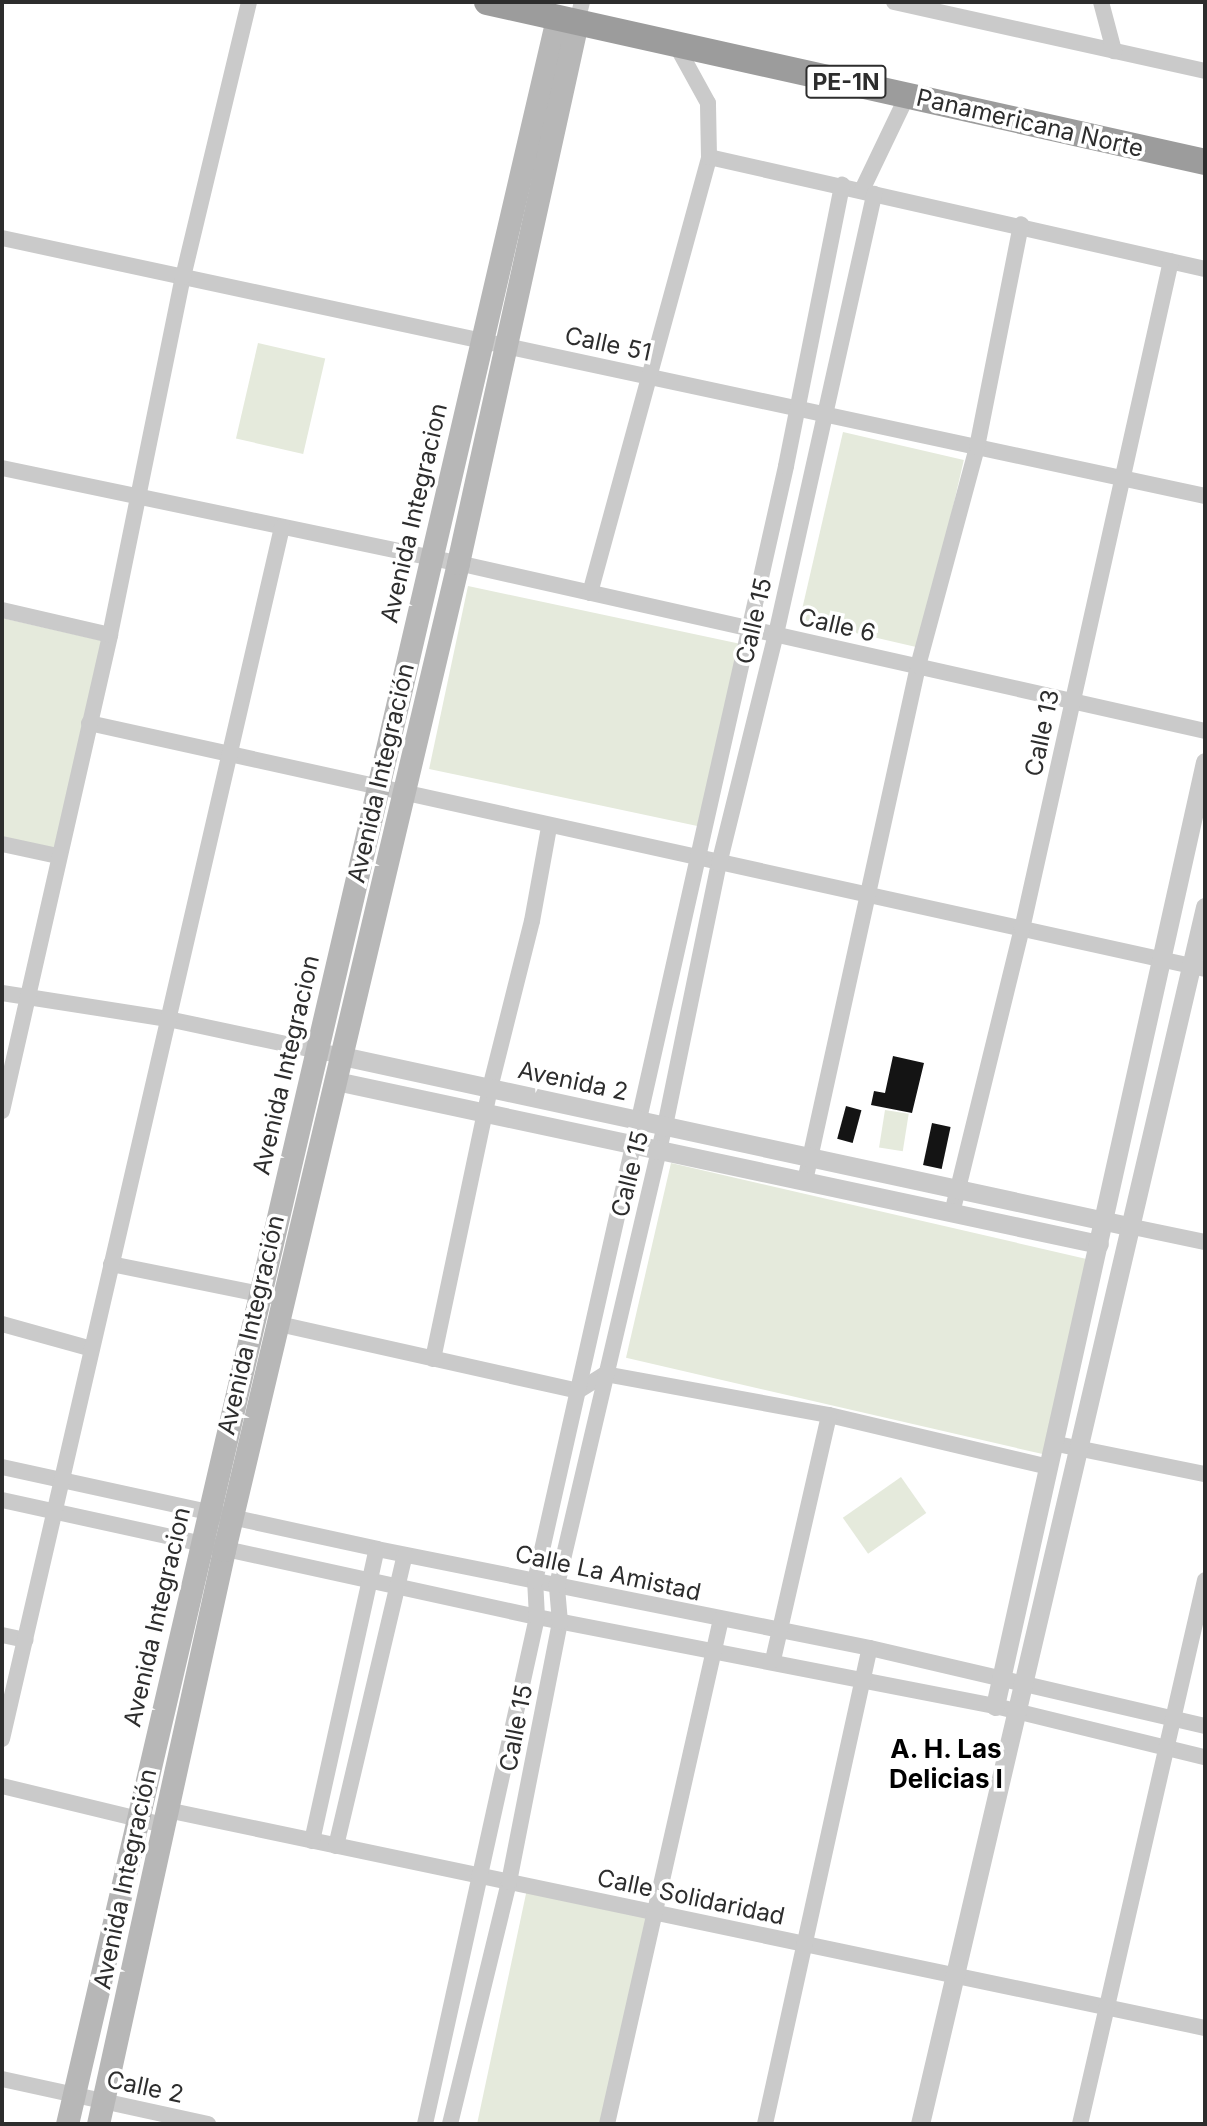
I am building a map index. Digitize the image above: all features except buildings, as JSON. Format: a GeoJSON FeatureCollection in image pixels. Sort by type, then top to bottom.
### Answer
{"type":"FeatureCollection","features":[{"type":"Feature","properties":{"kind":"highway","name":"Panamericana Norte"},"geometry":{"type":"LineString","coordinates":[[487,2],[572,14],[676,45],[1205,162]]}},
{"type":"Feature","properties":{"kind":"main road"},"geometry":{"type":"LineString","coordinates":[[493,343],[572,14]]}},
{"type":"Feature","properties":{"kind":"main road","name":"Avenida Integracion"},"geometry":{"type":"LineString","coordinates":[[67,2124],[375,789],[431,558],[493,343]]}},
{"type":"Feature","properties":{"kind":"main road","name":"Avenida Integración"},"geometry":{"type":"LineString","coordinates":[[98,2124],[224,1550],[458,563],[493,343]]}},
{"type":"Feature","properties":{"kind":"street"},"geometry":{"type":"LineString","coordinates":[[2,1111],[24,997],[110,635],[135,496],[183,277],[249,2]]}},
{"type":"Feature","properties":{"kind":"street"},"geometry":{"type":"LineString","coordinates":[[894,2],[963,10],[1114,51],[1205,71]]}},
{"type":"Feature","properties":{"kind":"street"},"geometry":{"type":"LineString","coordinates":[[1101,2],[1114,51]]}},
{"type":"Feature","properties":{"kind":"street"},"geometry":{"type":"LineString","coordinates":[[590,593],[709,158],[709,103],[676,45]]}},
{"type":"Feature","properties":{"kind":"street","name":"Calle 15"},"geometry":{"type":"LineString","coordinates":[[450,2124],[509,1882],[561,1622],[557,1585],[665,1126],[719,864],[776,634],[868,192],[907,96]]}},
{"type":"Feature","properties":{"kind":"street"},"geometry":{"type":"LineString","coordinates":[[709,158],[1021,224],[1205,269]]}},
{"type":"Feature","properties":{"kind":"street"},"geometry":{"type":"LineString","coordinates":[[425,2124],[537,1617],[535,1581],[641,1121],[797,406],[842,185]]}},
{"type":"Feature","properties":{"kind":"street"},"geometry":{"type":"LineString","coordinates":[[805,1181],[871,897],[919,666],[977,447],[1021,224]]}},
{"type":"Feature","properties":{"kind":"street","name":"Calle 51"},"geometry":{"type":"LineString","coordinates":[[2,238],[797,406],[977,447],[1121,475],[1205,496]]}},
{"type":"Feature","properties":{"kind":"street","name":"Calle 13"},"geometry":{"type":"LineString","coordinates":[[952,1213],[1022,929],[1121,475],[1171,261]]}},
{"type":"Feature","properties":{"kind":"street","name":"Calle 6"},"geometry":{"type":"LineString","coordinates":[[2,468],[458,563],[1205,731]]}},
{"type":"Feature","properties":{"kind":"street"},"geometry":{"type":"LineString","coordinates":[[2,1739],[282,527]]}},
{"type":"Feature","properties":{"kind":"street"},"geometry":{"type":"LineString","coordinates":[[2,610],[110,635]]}},
{"type":"Feature","properties":{"kind":"street"},"geometry":{"type":"LineString","coordinates":[[89,723],[402,795],[1198,967]]}},
{"type":"Feature","properties":{"kind":"street"},"geometry":{"type":"LineString","coordinates":[[995,1706],[1049,1467],[1057,1444],[1104,1220],[1165,960],[1205,762]]}},
{"type":"Feature","properties":{"kind":"street"},"geometry":{"type":"LineString","coordinates":[[433,1359],[490,1088],[532,921],[549,827]]}},
{"type":"Feature","properties":{"kind":"street"},"geometry":{"type":"LineString","coordinates":[[2,844],[58,856]]}},
{"type":"Feature","properties":{"kind":"street"},"geometry":{"type":"LineString","coordinates":[[920,2124],[1016,1711],[1198,967],[1205,907]]}},
{"type":"Feature","properties":{"kind":"street","name":"Avenida 2"},"geometry":{"type":"LineString","coordinates":[[2,993],[168,1019],[1133,1227]]}},
{"type":"Feature","properties":{"kind":"street","name":"Avenida 2"},"geometry":{"type":"LineString","coordinates":[[336,1081],[1099,1244]]}},
{"type":"Feature","properties":{"kind":"street"},"geometry":{"type":"LineString","coordinates":[[1133,1227],[1205,1242]]}},
{"type":"Feature","properties":{"kind":"street"},"geometry":{"type":"LineString","coordinates":[[111,1264],[284,1299]]}},
{"type":"Feature","properties":{"kind":"street"},"geometry":{"type":"LineString","coordinates":[[2,1324],[92,1349]]}},
{"type":"Feature","properties":{"kind":"street"},"geometry":{"type":"LineString","coordinates":[[279,1324],[578,1391],[605,1374],[829,1415],[1049,1467]]}},
{"type":"Feature","properties":{"kind":"street"},"geometry":{"type":"LineString","coordinates":[[773,1660],[829,1415]]}},
{"type":"Feature","properties":{"kind":"street"},"geometry":{"type":"LineString","coordinates":[[1057,1444],[1205,1474]]}},
{"type":"Feature","properties":{"kind":"street","name":"Calle La Amistad"},"geometry":{"type":"LineString","coordinates":[[2,1467],[405,1555],[870,1648],[1205,1726]]}},
{"type":"Feature","properties":{"kind":"street"},"geometry":{"type":"LineString","coordinates":[[2,1500],[561,1622],[773,1660],[995,1706],[1205,1757]]}},
{"type":"Feature","properties":{"kind":"street"},"geometry":{"type":"LineString","coordinates":[[312,1841],[377,1549]]}},
{"type":"Feature","properties":{"kind":"street"},"geometry":{"type":"LineString","coordinates":[[336,1846],[405,1555]]}},
{"type":"Feature","properties":{"kind":"street"},"geometry":{"type":"LineString","coordinates":[[1080,2124],[1205,1580]]}},
{"type":"Feature","properties":{"kind":"street"},"geometry":{"type":"LineString","coordinates":[[607,2124],[721,1619]]}},
{"type":"Feature","properties":{"kind":"street"},"geometry":{"type":"LineString","coordinates":[[2,1635],[25,1640]]}},
{"type":"Feature","properties":{"kind":"street"},"geometry":{"type":"LineString","coordinates":[[765,2124],[870,1648]]}},
{"type":"Feature","properties":{"kind":"street","name":"Calle Solidaridad"},"geometry":{"type":"LineString","coordinates":[[2,1787],[137,1819],[165,1818],[312,1841],[1205,2028]]}},
{"type":"Feature","properties":{"kind":"street","name":"Calle 2"},"geometry":{"type":"LineString","coordinates":[[2,2079],[208,2124]]}},
{"type":"Feature","properties":{"kind":"shaded area"},"geometry":{"type":"Polygon","coordinates":[[[258,343],[325,359],[303,454],[236,438],[258,343]]]}},
{"type":"Feature","properties":{"kind":"shaded area"},"geometry":{"type":"Polygon","coordinates":[[[843,432],[964,460],[920,648],[800,620],[843,432]]]}},
{"type":"Feature","properties":{"kind":"shaded area"},"geometry":{"type":"Polygon","coordinates":[[[468,586],[741,644],[702,827],[429,769],[468,586]]]}},
{"type":"Feature","properties":{"kind":"shaded area"},"geometry":{"type":"Polygon","coordinates":[[[2,618],[103,641],[54,849],[2,837],[2,618]]]}},
{"type":"Feature","properties":{"kind":"shaded area"},"geometry":{"type":"Polygon","coordinates":[[[885,1110],[909,1114],[903,1151],[879,1148],[885,1110]]]}},
{"type":"Feature","properties":{"kind":"shaded area"},"geometry":{"type":"Polygon","coordinates":[[[671,1163],[1092,1260],[1047,1455],[626,1358],[671,1163]]]}},
{"type":"Feature","properties":{"kind":"shaded area"},"geometry":{"type":"Polygon","coordinates":[[[901,1477],[926,1513],[868,1554],[843,1518],[901,1477]]]}},
{"type":"Feature","properties":{"kind":"shaded area"},"geometry":{"type":"Polygon","coordinates":[[[527,1889],[655,1916],[611,2124],[477,2124],[527,1889]]]}},
{"type":"Feature","properties":{"kind":"district","name":"A. H. Las Delicias I"},"geometry":{"type":"Point","coordinates":[946,1764]}}]}
